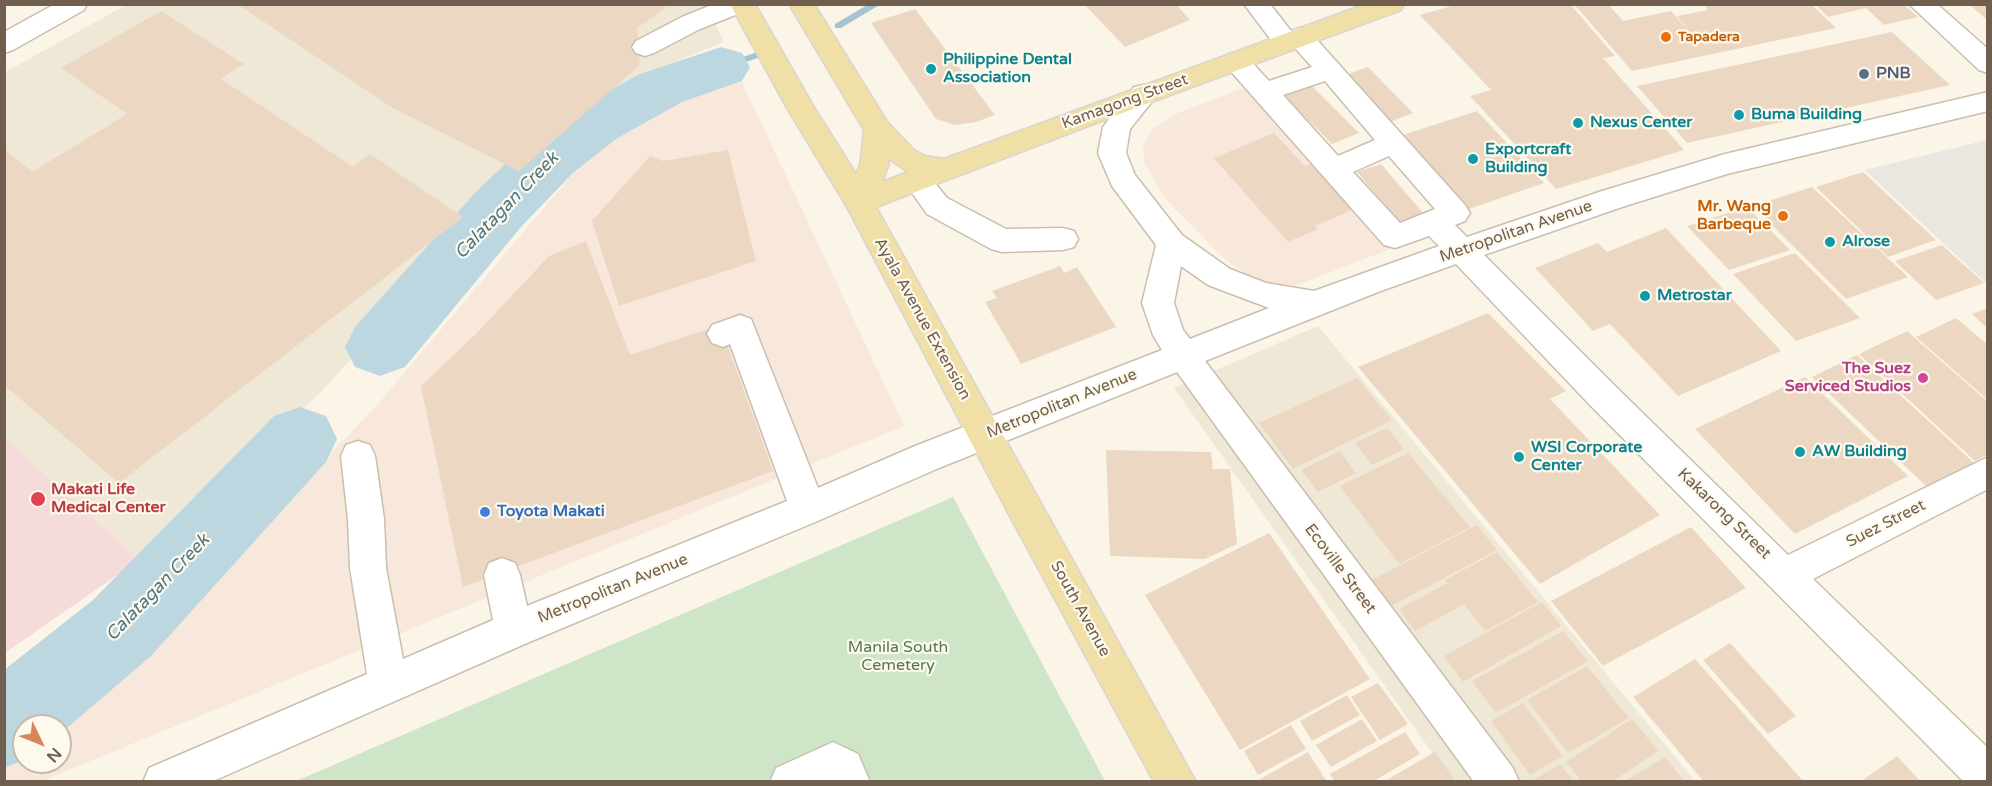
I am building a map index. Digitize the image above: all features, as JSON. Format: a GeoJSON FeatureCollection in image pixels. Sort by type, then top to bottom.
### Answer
{"type":"FeatureCollection","features":[{"type":"Feature","properties":{"kind":"main road","name":"Ayala Avenue Extension"},"geometry":{"type":"LineString","coordinates":[[741,4],[859,202],[986,435]]}},
{"type":"Feature","properties":{"kind":"main road"},"geometry":{"type":"LineString","coordinates":[[801,4],[878,130],[904,157],[919,165],[944,169]]}},
{"type":"Feature","properties":{"kind":"main road","name":"Kamagong Street"},"geometry":{"type":"LineString","coordinates":[[859,202],[1144,94],[1392,4]]}},
{"type":"Feature","properties":{"kind":"main road"},"geometry":{"type":"LineString","coordinates":[[859,202],[874,166],[878,130]]}},
{"type":"Feature","properties":{"kind":"main road","name":"South Avenue"},"geometry":{"type":"LineString","coordinates":[[986,435],[1024,509],[1176,782]]}},
{"type":"Feature","properties":{"kind":"street"},"geometry":{"type":"LineString","coordinates":[[11,32],[75,4]]}},
{"type":"Feature","properties":{"kind":"street"},"geometry":{"type":"LineString","coordinates":[[645,47],[691,23],[741,4]]}},
{"type":"Feature","properties":{"kind":"street"},"geometry":{"type":"LineString","coordinates":[[1236,61],[1395,237],[1455,213],[1330,70],[1293,40],[1256,4]]}},
{"type":"Feature","properties":{"kind":"street"},"geometry":{"type":"LineString","coordinates":[[1921,4],[1988,64]]}},
{"type":"Feature","properties":{"kind":"street"},"geometry":{"type":"LineString","coordinates":[[1264,92],[1330,70]]}},
{"type":"Feature","properties":{"kind":"street"},"geometry":{"type":"LineString","coordinates":[[1144,94],[1117,128],[1112,153],[1122,179],[1171,243],[1219,277],[1263,295],[1315,303]]}},
{"type":"Feature","properties":{"kind":"street","name":"Metropolitan Avenue"},"geometry":{"type":"LineString","coordinates":[[163,782],[514,630],[927,457],[1315,303],[1461,250],[1725,164],[1988,101]]}},
{"type":"Feature","properties":{"kind":"street"},"geometry":{"type":"LineString","coordinates":[[1334,169],[1394,143]]}},
{"type":"Feature","properties":{"kind":"street"},"geometry":{"type":"LineString","coordinates":[[917,180],[937,206],[1002,241],[1063,239]]}},
{"type":"Feature","properties":{"kind":"street","name":"Kakarong Street"},"geometry":{"type":"LineString","coordinates":[[1434,222],[1601,394],[1988,777]]}},
{"type":"Feature","properties":{"kind":"street","name":"Ecoville Street"},"geometry":{"type":"LineString","coordinates":[[1171,243],[1158,303],[1169,335],[1219,407],[1499,782]]}},
{"type":"Feature","properties":{"kind":"street"},"geometry":{"type":"LineString","coordinates":[[723,334],[740,328],[808,508]]}},
{"type":"Feature","properties":{"kind":"street"},"geometry":{"type":"LineString","coordinates":[[358,456],[366,519],[368,568],[388,686]]}},
{"type":"Feature","properties":{"kind":"street","name":"Suez Street"},"geometry":{"type":"LineString","coordinates":[[1785,575],[1988,472]]}},
{"type":"Feature","properties":{"kind":"street"},"geometry":{"type":"LineString","coordinates":[[502,575],[514,630]]}},
{"type":"Feature","properties":{"kind":"street"},"geometry":{"type":"LineString","coordinates":[[790,782],[829,763],[844,772]]}},
{"type":"Feature","properties":{"kind":"shaded area"},"geometry":{"type":"Polygon","coordinates":[[[126,5],[706,5],[724,42],[652,71],[588,113],[539,154],[320,393],[139,560],[5,438],[5,72],[126,5]]]}},
{"type":"Feature","properties":{"kind":"shaded area","name":"Toyota Makati"},"geometry":{"type":"Polygon","coordinates":[[[741,80],[904,426],[72,769],[72,714],[51,714],[193,598],[378,404],[570,177],[613,138],[673,100],[741,80]]]}},
{"type":"Feature","properties":{"kind":"shaded area"},"geometry":{"type":"Polygon","coordinates":[[[1246,87],[1408,242],[1287,289],[1259,283],[1221,256],[1164,197],[1144,162],[1143,145],[1153,129],[1175,114],[1246,87]]]}},
{"type":"Feature","properties":{"kind":"shaded area"},"geometry":{"type":"Polygon","coordinates":[[[1988,140],[1987,284],[1865,170],[1988,140]]]}},
{"type":"Feature","properties":{"kind":"shaded area"},"geometry":{"type":"Polygon","coordinates":[[[1318,326],[1695,781],[1452,781],[1174,388],[1318,326]]]}},
{"type":"Feature","properties":{"kind":"shaded area","name":"Makati Life Medical Center"},"geometry":{"type":"Polygon","coordinates":[[[5,438],[139,560],[5,653],[5,438]]]}},
{"type":"Feature","properties":{"kind":"shaded area","name":"Toyota Makati"},"geometry":{"type":"Polygon","coordinates":[[[12,744],[12,774],[59,774],[42,781],[5,782],[5,749],[12,744]]]}},
{"type":"Feature","properties":{"kind":"green space","name":"Manila South Cemetery"},"geometry":{"type":"Polygon","coordinates":[[[953,497],[1105,781],[294,782],[953,497]]]}},
{"type":"Feature","properties":{"kind":"building"},"geometry":{"type":"Polygon","coordinates":[[[237,4],[664,4],[665,8],[637,28],[640,65],[519,171],[391,107],[237,4]]]}},
{"type":"Feature","properties":{"kind":"building"},"geometry":{"type":"Polygon","coordinates":[[[1084,4],[1176,4],[1190,20],[1125,47],[1084,4]]]}},
{"type":"Feature","properties":{"kind":"building","name":"Nexus Center"},"geometry":{"type":"Polygon","coordinates":[[[1458,4],[1570,4],[1615,56],[1603,58],[1684,150],[1556,189],[1470,96],[1491,90],[1420,15],[1458,4]]]}},
{"type":"Feature","properties":{"kind":"building"},"geometry":{"type":"Polygon","coordinates":[[[1574,4],[1608,4],[1623,21],[1671,11],[1689,31],[1677,16],[1708,10],[1704,4],[1811,4],[1836,28],[1632,71],[1574,4]]]}},
{"type":"Feature","properties":{"kind":"building"},"geometry":{"type":"Polygon","coordinates":[[[1815,4],[1903,4],[1918,17],[1884,25],[1866,8],[1828,17],[1815,4]]]}},
{"type":"Feature","properties":{"kind":"building"},"geometry":{"type":"Polygon","coordinates":[[[1969,4],[1988,4],[1988,21],[1969,4]]]}},
{"type":"Feature","properties":{"kind":"building","name":"Philippine Dental Association"},"geometry":{"type":"Polygon","coordinates":[[[915,9],[995,115],[976,122],[954,125],[936,119],[871,23],[915,9]]]}},
{"type":"Feature","properties":{"kind":"building"},"geometry":{"type":"Polygon","coordinates":[[[161,11],[244,64],[221,79],[353,167],[370,154],[463,217],[119,483],[4,385],[4,149],[32,172],[127,114],[61,68],[161,11]]]}},
{"type":"Feature","properties":{"kind":"building","name":"Buma Building"},"geometry":{"type":"Polygon","coordinates":[[[1892,32],[1950,85],[1687,143],[1637,86],[1892,32]]]}},
{"type":"Feature","properties":{"kind":"building"},"geometry":{"type":"Polygon","coordinates":[[[1368,67],[1413,113],[1390,122],[1345,75],[1368,67]]]}},
{"type":"Feature","properties":{"kind":"building"},"geometry":{"type":"Polygon","coordinates":[[[1309,83],[1359,133],[1332,144],[1282,94],[1309,83]]]}},
{"type":"Feature","properties":{"kind":"building","name":"Exportcraft Building"},"geometry":{"type":"Polygon","coordinates":[[[1477,111],[1544,183],[1469,209],[1403,135],[1477,111]]]}},
{"type":"Feature","properties":{"kind":"building"},"geometry":{"type":"Polygon","coordinates":[[[1274,133],[1305,166],[1322,159],[1366,204],[1315,226],[1318,229],[1288,242],[1214,158],[1274,133]]]}},
{"type":"Feature","properties":{"kind":"building"},"geometry":{"type":"Polygon","coordinates":[[[728,150],[756,261],[619,306],[592,221],[650,156],[663,161],[728,150]]]}},
{"type":"Feature","properties":{"kind":"building"},"geometry":{"type":"Polygon","coordinates":[[[1381,164],[1430,221],[1406,230],[1357,172],[1381,164]]]}},
{"type":"Feature","properties":{"kind":"building"},"geometry":{"type":"Polygon","coordinates":[[[1863,172],[1936,240],[1888,257],[1816,187],[1863,172]]]}},
{"type":"Feature","properties":{"kind":"building","name":"Alrose"},"geometry":{"type":"Polygon","coordinates":[[[1812,187],[1908,277],[1846,299],[1753,206],[1812,187]]]}},
{"type":"Feature","properties":{"kind":"building"},"geometry":{"type":"Polygon","coordinates":[[[1747,207],[1790,250],[1729,270],[1687,226],[1747,207]]]}},
{"type":"Feature","properties":{"kind":"building","name":"Metrostar"},"geometry":{"type":"Polygon","coordinates":[[[1666,228],[1781,351],[1678,396],[1610,324],[1593,331],[1535,268],[1598,243],[1607,252],[1666,228]]]}},
{"type":"Feature","properties":{"kind":"building"},"geometry":{"type":"Polygon","coordinates":[[[586,241],[630,355],[720,325],[773,471],[463,587],[421,386],[477,333],[549,256],[586,241]]]}},
{"type":"Feature","properties":{"kind":"building"},"geometry":{"type":"Polygon","coordinates":[[[1942,245],[1984,283],[1936,300],[1895,261],[1942,245]]]}},
{"type":"Feature","properties":{"kind":"building"},"geometry":{"type":"Polygon","coordinates":[[[1795,253],[1860,318],[1796,341],[1733,274],[1795,253]]]}},
{"type":"Feature","properties":{"kind":"building"},"geometry":{"type":"Polygon","coordinates":[[[1060,266],[1064,273],[1077,267],[1116,327],[1021,364],[985,302],[997,298],[992,291],[1060,266]]]}},
{"type":"Feature","properties":{"kind":"building"},"geometry":{"type":"Polygon","coordinates":[[[1988,308],[1988,329],[1972,314],[1988,308]]]}},
{"type":"Feature","properties":{"kind":"building","name":"WSI Corporate Center"},"geometry":{"type":"Polygon","coordinates":[[[1488,313],[1566,391],[1550,399],[1660,515],[1540,584],[1358,367],[1488,313]]]}},
{"type":"Feature","properties":{"kind":"building"},"geometry":{"type":"Polygon","coordinates":[[[1956,318],[1988,345],[1988,400],[1916,337],[1956,318]]]}},
{"type":"Feature","properties":{"kind":"building","name":"The Suez Serviced Studios"},"geometry":{"type":"Polygon","coordinates":[[[1907,331],[1988,402],[1988,454],[1975,461],[1859,354],[1907,331]]]}},
{"type":"Feature","properties":{"kind":"building"},"geometry":{"type":"Polygon","coordinates":[[[1857,355],[1975,464],[1929,489],[1812,377],[1857,355]]]}},
{"type":"Feature","properties":{"kind":"building","name":"AW Building"},"geometry":{"type":"Polygon","coordinates":[[[1805,377],[1908,476],[1795,534],[1695,429],[1805,377]]]}},
{"type":"Feature","properties":{"kind":"building"},"geometry":{"type":"Polygon","coordinates":[[[1357,378],[1392,420],[1293,469],[1259,423],[1357,378]]]}},
{"type":"Feature","properties":{"kind":"building"},"geometry":{"type":"Polygon","coordinates":[[[1387,428],[1404,449],[1372,465],[1355,443],[1387,428]]]}},
{"type":"Feature","properties":{"kind":"building"},"geometry":{"type":"Polygon","coordinates":[[[1106,450],[1211,452],[1213,469],[1230,469],[1237,544],[1205,559],[1110,556],[1106,450]]]}},
{"type":"Feature","properties":{"kind":"building"},"geometry":{"type":"Polygon","coordinates":[[[1340,451],[1356,473],[1318,492],[1301,470],[1340,451]]]}},
{"type":"Feature","properties":{"kind":"building"},"geometry":{"type":"Polygon","coordinates":[[[1408,453],[1470,527],[1399,564],[1340,486],[1408,453]]]}},
{"type":"Feature","properties":{"kind":"building"},"geometry":{"type":"Polygon","coordinates":[[[1477,525],[1497,550],[1391,606],[1372,580],[1477,525]]]}},
{"type":"Feature","properties":{"kind":"building"},"geometry":{"type":"Polygon","coordinates":[[[1691,527],[1746,588],[1603,666],[1551,601],[1691,527]]]}},
{"type":"Feature","properties":{"kind":"building"},"geometry":{"type":"Polygon","coordinates":[[[1269,533],[1370,679],[1240,750],[1145,595],[1269,533]]]}},
{"type":"Feature","properties":{"kind":"building"},"geometry":{"type":"Polygon","coordinates":[[[1497,552],[1538,602],[1485,631],[1464,604],[1415,631],[1399,609],[1447,583],[1445,580],[1497,552]]]}},
{"type":"Feature","properties":{"kind":"building"},"geometry":{"type":"Polygon","coordinates":[[[1542,602],[1561,626],[1463,682],[1444,656],[1542,602]]]}},
{"type":"Feature","properties":{"kind":"building"},"geometry":{"type":"Polygon","coordinates":[[[1563,631],[1588,661],[1496,713],[1472,681],[1563,631]]]}},
{"type":"Feature","properties":{"kind":"building"},"geometry":{"type":"Polygon","coordinates":[[[1730,643],[1796,716],[1768,734],[1703,660],[1730,643]]]}},
{"type":"Feature","properties":{"kind":"building"},"geometry":{"type":"Polygon","coordinates":[[[1695,659],[1804,782],[1704,782],[1633,697],[1695,659]]]}},
{"type":"Feature","properties":{"kind":"building"},"geometry":{"type":"Polygon","coordinates":[[[1587,666],[1629,718],[1568,753],[1527,700],[1587,666]]]}},
{"type":"Feature","properties":{"kind":"building"},"geometry":{"type":"Polygon","coordinates":[[[1378,683],[1408,724],[1380,740],[1351,697],[1378,683]]]}},
{"type":"Feature","properties":{"kind":"building"},"geometry":{"type":"Polygon","coordinates":[[[1347,695],[1360,715],[1312,741],[1300,721],[1347,695]]]}},
{"type":"Feature","properties":{"kind":"building"},"geometry":{"type":"Polygon","coordinates":[[[1523,703],[1563,756],[1530,775],[1491,721],[1523,703]]]}},
{"type":"Feature","properties":{"kind":"building"},"geometry":{"type":"Polygon","coordinates":[[[1362,719],[1377,741],[1331,767],[1316,745],[1362,719]]]}},
{"type":"Feature","properties":{"kind":"building"},"geometry":{"type":"Polygon","coordinates":[[[1632,719],[1658,751],[1612,782],[1582,782],[1566,762],[1632,719]]]}},
{"type":"Feature","properties":{"kind":"building"},"geometry":{"type":"Polygon","coordinates":[[[1291,725],[1306,749],[1258,775],[1244,751],[1291,725]]]}},
{"type":"Feature","properties":{"kind":"building"},"geometry":{"type":"Polygon","coordinates":[[[1405,732],[1420,754],[1372,782],[1335,782],[1330,774],[1405,732]]]}},
{"type":"Feature","properties":{"kind":"building"},"geometry":{"type":"Polygon","coordinates":[[[1308,752],[1327,782],[1255,782],[1308,752]]]}},
{"type":"Feature","properties":{"kind":"building"},"geometry":{"type":"Polygon","coordinates":[[[1435,752],[1456,782],[1383,782],[1435,752]]]}},
{"type":"Feature","properties":{"kind":"building"},"geometry":{"type":"Polygon","coordinates":[[[1897,756],[1921,782],[1860,782],[1897,756]]]}},
{"type":"Feature","properties":{"kind":"building"},"geometry":{"type":"Polygon","coordinates":[[[1665,757],[1685,782],[1624,782],[1665,757]]]}},
{"type":"Feature","properties":{"kind":"building"},"geometry":{"type":"Polygon","coordinates":[[[1560,764],[1574,782],[1533,780],[1560,764]]]}},
{"type":"Feature","properties":{"kind":"waterway","name":"Calatagan Creek"},"geometry":{"type":"LineString","coordinates":[[838,26],[877,4]]}},
{"type":"Feature","properties":{"kind":"waterway","name":"Calatagan Creek"},"geometry":{"type":"LineString","coordinates":[[721,67],[758,55]]}},
{"type":"Feature","properties":{"kind":"waterway","name":"Calatagan Creek"},"geometry":{"type":"LineString","coordinates":[[380,347],[498,210],[551,157],[595,124],[661,88],[721,67]]}},
{"type":"Feature","properties":{"kind":"waterway","name":"Calatagan Creek"},"geometry":{"type":"LineString","coordinates":[[4,725],[122,628],[300,439]]}},
{"type":"Feature","properties":{"kind":"place","name":"Tapadera"},"geometry":{"type":"Point","coordinates":[1666,37]}},
{"type":"Feature","properties":{"kind":"place","name":"Philippine Dental Association"},"geometry":{"type":"Point","coordinates":[931,69]}},
{"type":"Feature","properties":{"kind":"place","name":"PNB"},"geometry":{"type":"Point","coordinates":[1864,74]}},
{"type":"Feature","properties":{"kind":"place","name":"Buma Building"},"geometry":{"type":"Point","coordinates":[1739,115]}},
{"type":"Feature","properties":{"kind":"place","name":"Nexus Center"},"geometry":{"type":"Point","coordinates":[1578,123]}},
{"type":"Feature","properties":{"kind":"place","name":"Exportcraft Building"},"geometry":{"type":"Point","coordinates":[1473,159]}},
{"type":"Feature","properties":{"kind":"place","name":"Mr. Wang Barbeque"},"geometry":{"type":"Point","coordinates":[1783,216]}},
{"type":"Feature","properties":{"kind":"place","name":"Alrose"},"geometry":{"type":"Point","coordinates":[1830,242]}},
{"type":"Feature","properties":{"kind":"place","name":"Metrostar"},"geometry":{"type":"Point","coordinates":[1645,296]}},
{"type":"Feature","properties":{"kind":"place","name":"The Suez Serviced Studios"},"geometry":{"type":"Point","coordinates":[1923,378]}},
{"type":"Feature","properties":{"kind":"place","name":"AW Building"},"geometry":{"type":"Point","coordinates":[1800,452]}},
{"type":"Feature","properties":{"kind":"place","name":"WSI Corporate Center"},"geometry":{"type":"Point","coordinates":[1519,457]}},
{"type":"Feature","properties":{"kind":"place","name":"Makati Life Medical Center"},"geometry":{"type":"Point","coordinates":[38,499]}},
{"type":"Feature","properties":{"kind":"place","name":"Toyota Makati"},"geometry":{"type":"Point","coordinates":[485,512]}}]}
